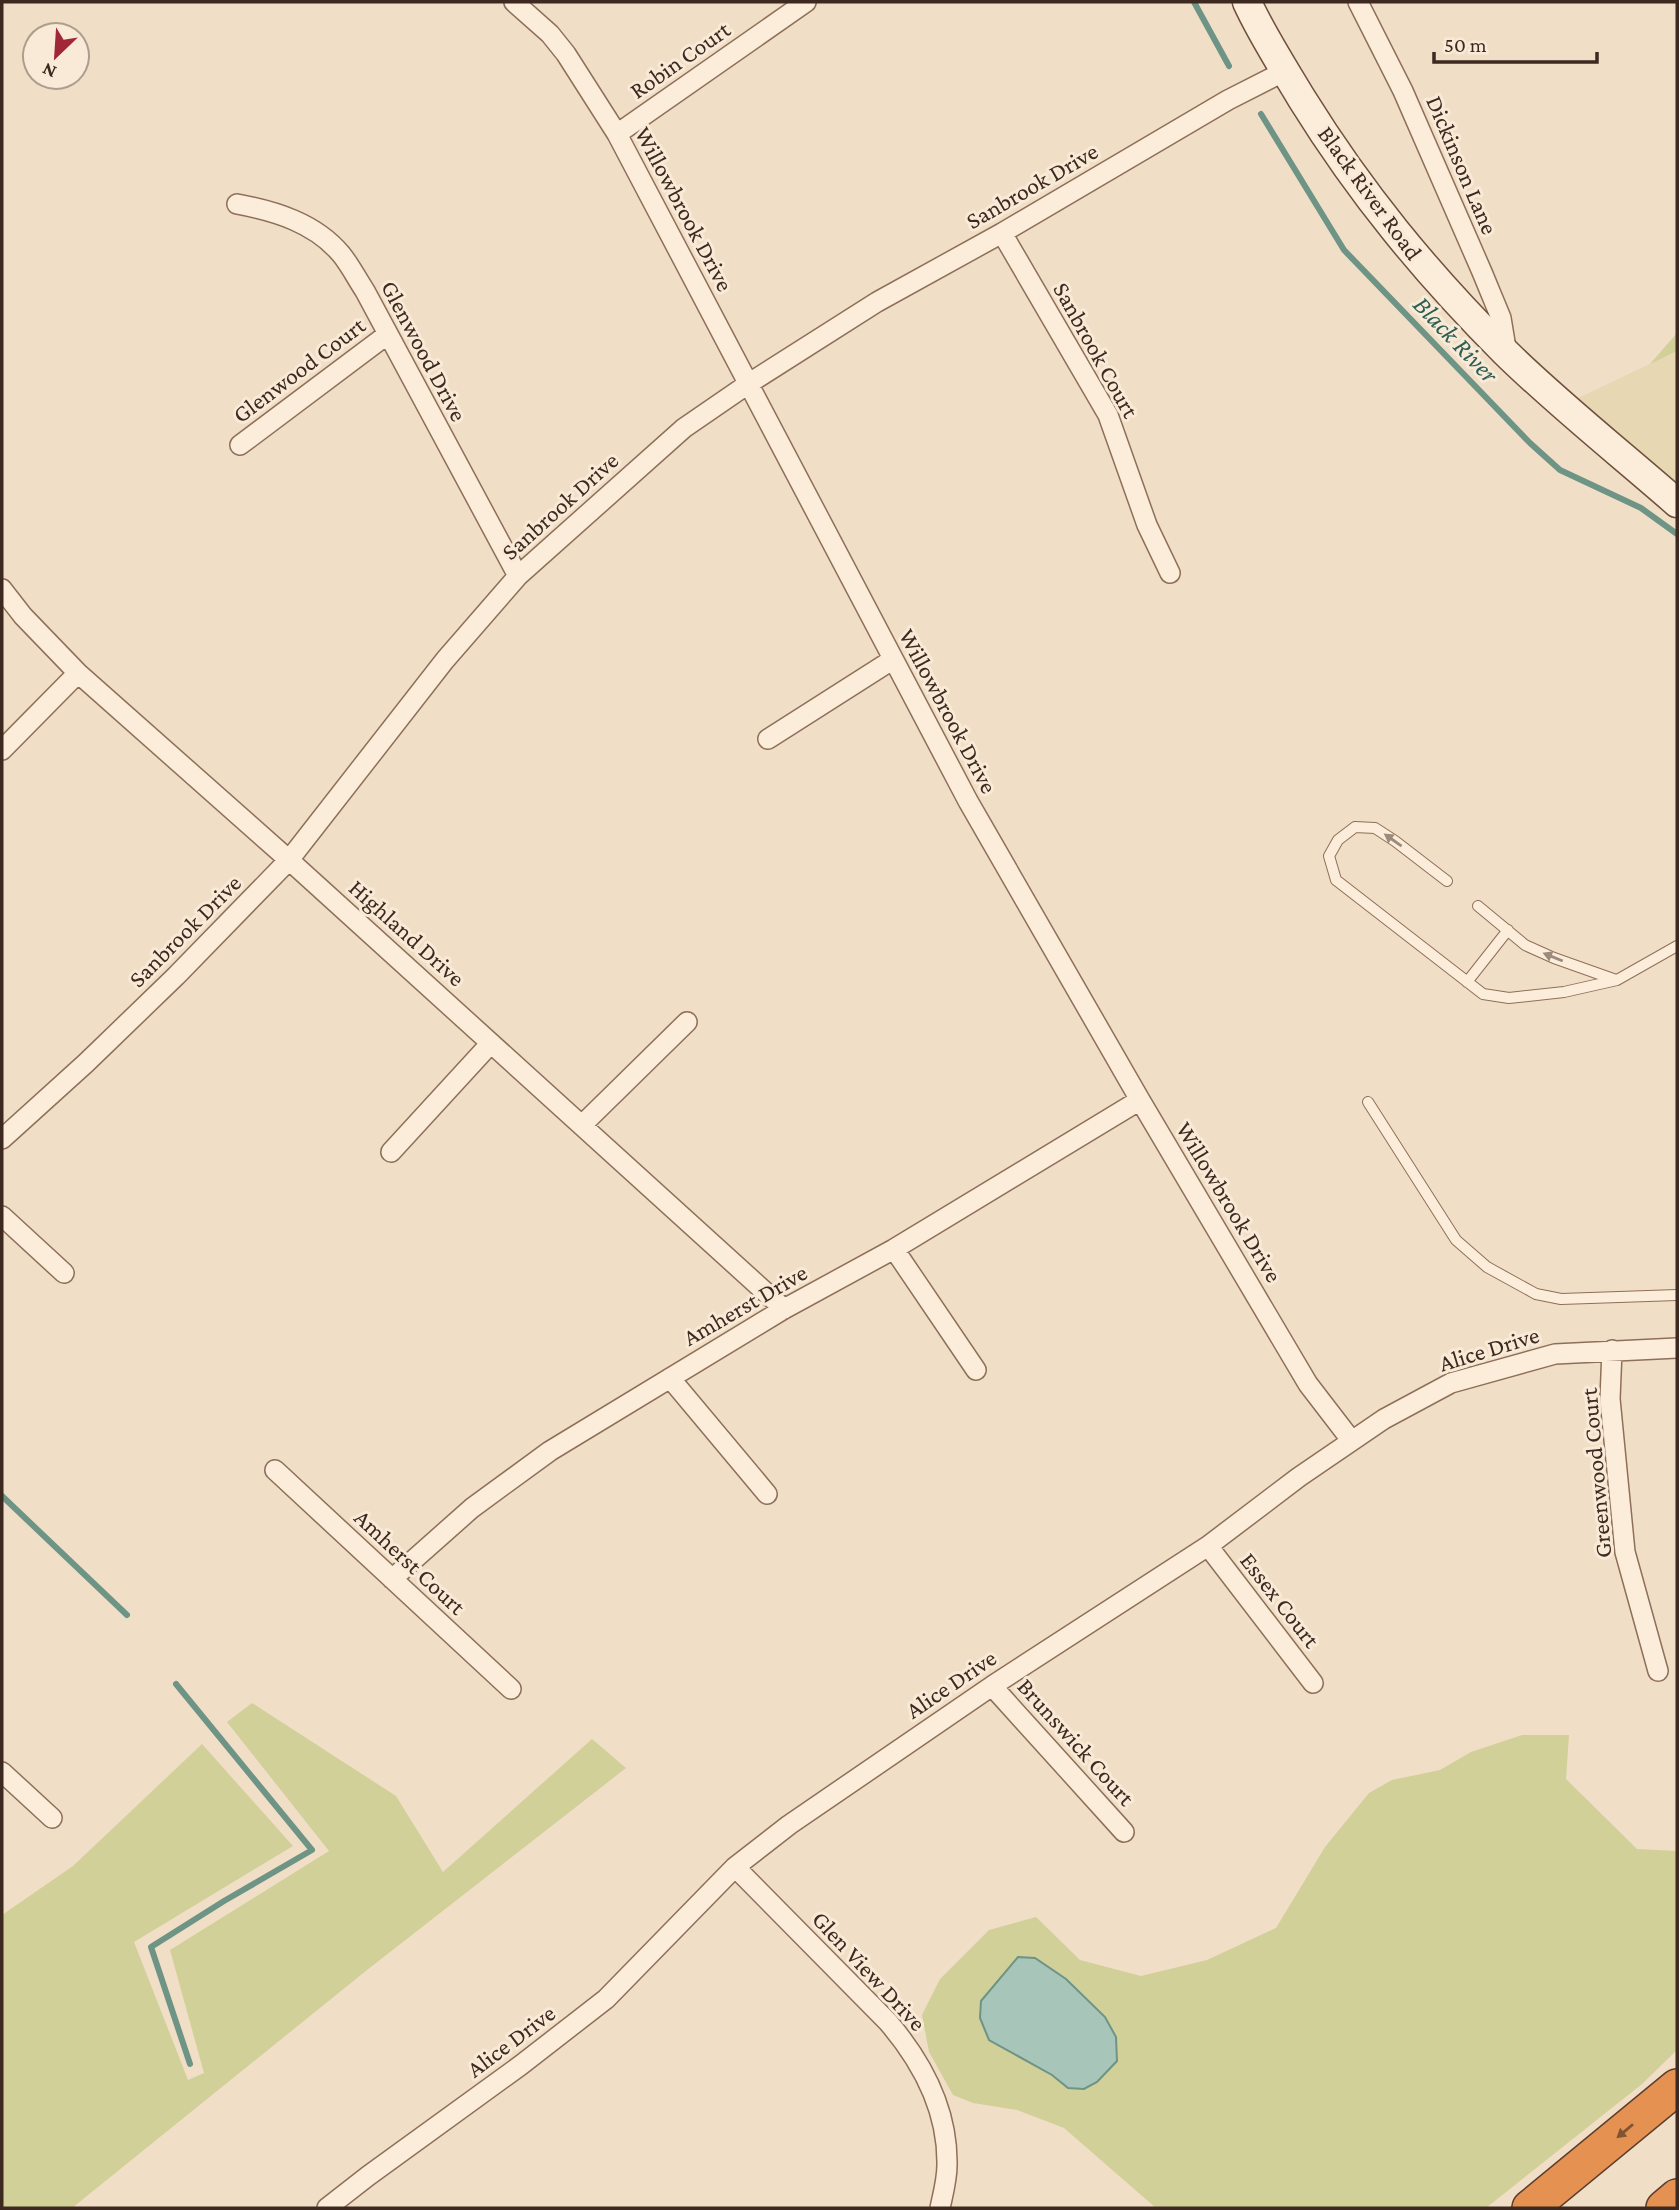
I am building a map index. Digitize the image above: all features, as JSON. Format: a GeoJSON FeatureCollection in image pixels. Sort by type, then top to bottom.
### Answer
{"type":"FeatureCollection","features":[{"type":"Feature","properties":{"kind":"highway"},"geometry":{"type":"LineString","coordinates":[[1530,2208],[1677,2087]]}},
{"type":"Feature","properties":{"kind":"highway"},"geometry":{"type":"LineString","coordinates":[[1664,2208],[1677,2197]]}},
{"type":"Feature","properties":{"kind":"street","name":"Willowbrook Drive"},"geometry":{"type":"LineString","coordinates":[[513,2],[550,34],[566,54],[617,134],[968,801],[1308,1384],[1351,1440]]}},
{"type":"Feature","properties":{"kind":"street","name":"Robin Court"},"geometry":{"type":"LineString","coordinates":[[617,134],[806,2]]}},
{"type":"Feature","properties":{"kind":"street","name":"Black River Road"},"geometry":{"type":"LineString","coordinates":[[1247,2],[1285,71],[1328,140],[1372,203],[1418,260],[1507,354],[1677,503]]}},
{"type":"Feature","properties":{"kind":"street","name":"Dickinson Lane"},"geometry":{"type":"LineString","coordinates":[[1358,2],[1403,91],[1482,272],[1501,318],[1507,354]]}},
{"type":"Feature","properties":{"kind":"street","name":"Sanbrook Drive"},"geometry":{"type":"LineString","coordinates":[[2,1139],[176,976],[289,860],[445,660],[518,576],[684,428],[877,302],[1002,233],[1228,100],[1285,71]]}},
{"type":"Feature","properties":{"kind":"street","name":"Glenwood Drive"},"geometry":{"type":"LineString","coordinates":[[237,204],[267,209],[300,223],[319,234],[340,253],[365,291],[518,576]]}},
{"type":"Feature","properties":{"kind":"street","name":"Sanbrook Court"},"geometry":{"type":"LineString","coordinates":[[1002,233],[1108,415],[1147,525],[1170,573]]}},
{"type":"Feature","properties":{"kind":"street","name":"Glenwood Court"},"geometry":{"type":"LineString","coordinates":[[240,445],[388,334]]}},
{"type":"Feature","properties":{"kind":"street","name":"Highland Drive"},"geometry":{"type":"LineString","coordinates":[[2,589],[23,617],[78,673],[289,860],[784,1309]]}},
{"type":"Feature","properties":{"kind":"street"},"geometry":{"type":"LineString","coordinates":[[768,739],[892,660]]}},
{"type":"Feature","properties":{"kind":"street"},"geometry":{"type":"LineString","coordinates":[[2,750],[78,673]]}},
{"type":"Feature","properties":{"kind":"street"},"geometry":{"type":"LineString","coordinates":[[582,1125],[687,1022]]}},
{"type":"Feature","properties":{"kind":"street"},"geometry":{"type":"LineString","coordinates":[[391,1152],[491,1043]]}},
{"type":"Feature","properties":{"kind":"street","name":"Amherst Drive"},"geometry":{"type":"LineString","coordinates":[[392,1579],[442,1533],[503,1484],[550,1451],[784,1309],[894,1249],[1140,1100]]}},
{"type":"Feature","properties":{"kind":"street"},"geometry":{"type":"LineString","coordinates":[[2,1216],[64,1273]]}},
{"type":"Feature","properties":{"kind":"street"},"geometry":{"type":"LineString","coordinates":[[894,1249],[976,1370]]}},
{"type":"Feature","properties":{"kind":"street","name":"Alice Drive"},"geometry":{"type":"LineString","coordinates":[[327,2208],[606,1999],[735,1867],[789,1825],[992,1686],[1208,1546],[1351,1440],[1451,1383],[1555,1354],[1677,1348]]}},
{"type":"Feature","properties":{"kind":"street","name":"Greenwood Court"},"geometry":{"type":"LineString","coordinates":[[1612,1350],[1610,1399],[1625,1552],[1658,1671]]}},
{"type":"Feature","properties":{"kind":"street"},"geometry":{"type":"LineString","coordinates":[[670,1378],[767,1494]]}},
{"type":"Feature","properties":{"kind":"street","name":"Amherst Court"},"geometry":{"type":"LineString","coordinates":[[275,1470],[511,1689]]}},
{"type":"Feature","properties":{"kind":"street","name":"Essex Court"},"geometry":{"type":"LineString","coordinates":[[1208,1546],[1313,1683]]}},
{"type":"Feature","properties":{"kind":"street","name":"Brunswick Court"},"geometry":{"type":"LineString","coordinates":[[992,1686],[1124,1832]]}},
{"type":"Feature","properties":{"kind":"street"},"geometry":{"type":"LineString","coordinates":[[2,1772],[52,1818]]}},
{"type":"Feature","properties":{"kind":"street","name":"Glen View Drive"},"geometry":{"type":"LineString","coordinates":[[735,1867],[888,2022],[906,2043],[926,2076],[943,2126],[947,2164],[940,2208]]}},
{"type":"Feature","properties":{"kind":"lane"},"geometry":{"type":"LineString","coordinates":[[1447,881],[1375,828],[1355,827],[1338,840],[1329,856],[1336,880],[1483,994],[1509,998],[1564,992],[1617,980],[1677,946]]}},
{"type":"Feature","properties":{"kind":"lane"},"geometry":{"type":"LineString","coordinates":[[1478,906],[1525,945],[1553,958],[1617,980]]}},
{"type":"Feature","properties":{"kind":"lane"},"geometry":{"type":"LineString","coordinates":[[1467,982],[1508,930]]}},
{"type":"Feature","properties":{"kind":"lane"},"geometry":{"type":"LineString","coordinates":[[1368,1102],[1456,1240],[1487,1268],[1536,1294],[1561,1298],[1677,1295]]}},
{"type":"Feature","properties":{"kind":"shaded area"},"geometry":{"type":"Polygon","coordinates":[[[1677,333],[1677,351],[1650,364],[1677,333]]]}},
{"type":"Feature","properties":{"kind":"shaded area"},"geometry":{"type":"Polygon","coordinates":[[[1677,351],[1677,486],[1576,399],[1677,351]]]}},
{"type":"Feature","properties":{"kind":"shaded area"},"geometry":{"type":"Polygon","coordinates":[[[252,1703],[396,1796],[443,1872],[592,1739],[626,1768],[367,1970],[72,2208],[2,2208],[2,1915],[73,1866],[202,1744],[293,1846],[134,1942],[188,2080],[204,2073],[170,1950],[329,1851],[227,1722],[252,1703]]]}},
{"type":"Feature","properties":{"kind":"shaded area"},"geometry":{"type":"Polygon","coordinates":[[[1522,1735],[1569,1735],[1566,1779],[1637,1849],[1677,1851],[1677,2050],[1642,2084],[1486,2208],[1156,2208],[1064,2128],[1017,2110],[973,2103],[953,2095],[929,2052],[922,2015],[940,1979],[989,1930],[1036,1917],[1080,1960],[1141,1976],[1207,1960],[1276,1928],[1325,1847],[1369,1793],[1392,1780],[1440,1770],[1471,1752],[1522,1735]]]}},
{"type":"Feature","properties":{"kind":"shaded area"},"geometry":{"type":"Polygon","coordinates":[[[1018,1957],[1035,1958],[1066,1979],[1105,2017],[1116,2037],[1117,2061],[1097,2082],[1084,2089],[1068,2088],[1052,2075],[989,2040],[980,2018],[981,2001],[1018,1957]]]}},
{"type":"Feature","properties":{"kind":"waterway","name":"Black River"},"geometry":{"type":"LineString","coordinates":[[1194,2],[1229,66]]}},
{"type":"Feature","properties":{"kind":"waterway","name":"Black River"},"geometry":{"type":"LineString","coordinates":[[1261,114],[1344,250],[1530,443],[1560,470],[1641,508],[1677,534]]}},
{"type":"Feature","properties":{"kind":"waterway"},"geometry":{"type":"LineString","coordinates":[[2,1496],[127,1615]]}},
{"type":"Feature","properties":{"kind":"waterway"},"geometry":{"type":"LineString","coordinates":[[176,1684],[312,1850],[151,1947],[190,2064]]}}]}
